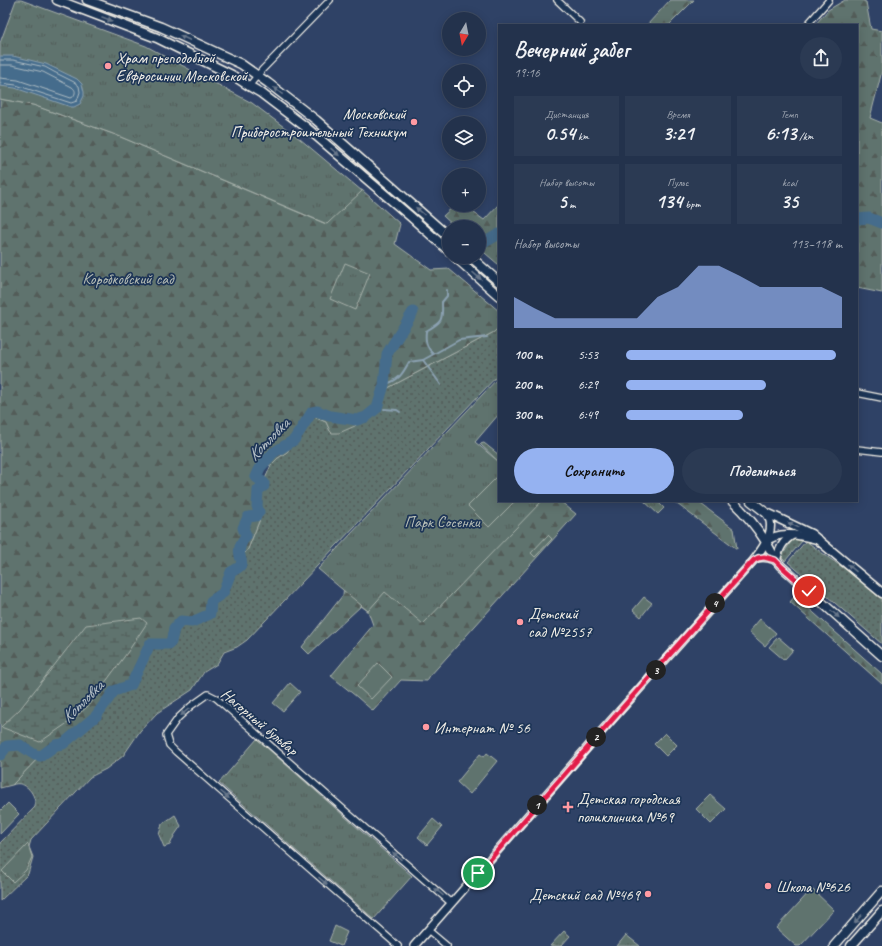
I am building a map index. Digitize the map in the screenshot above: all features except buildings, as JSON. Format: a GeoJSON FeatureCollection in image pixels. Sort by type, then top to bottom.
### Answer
{"type":"FeatureCollection","features":[{"type":"Feature","properties":{"kind":"main road"},"geometry":{"type":"LineString","coordinates":[[57,0],[157,38],[226,72],[261,93],[307,128],[442,245]]}},
{"type":"Feature","properties":{"kind":"main road"},"geometry":{"type":"LineString","coordinates":[[87,0],[183,37],[241,64],[316,120],[442,231]]}},
{"type":"Feature","properties":{"kind":"main road"},"geometry":{"type":"LineString","coordinates":[[463,264],[498,295]]}},
{"type":"Feature","properties":{"kind":"main road"},"geometry":{"type":"LineString","coordinates":[[479,264],[498,281]]}},
{"type":"Feature","properties":{"kind":"main road"},"geometry":{"type":"LineString","coordinates":[[733,502],[751,521],[766,542],[776,561],[882,656]]}},
{"type":"Feature","properties":{"kind":"main road"},"geometry":{"type":"LineString","coordinates":[[756,502],[765,512],[806,531],[819,540],[882,593]]}},
{"type":"Feature","properties":{"kind":"main road"},"geometry":{"type":"LineString","coordinates":[[834,946],[882,891]]}},
{"type":"Feature","properties":{"kind":"main road"},"geometry":{"type":"LineString","coordinates":[[851,946],[882,910]]}},
{"type":"Feature","properties":{"kind":"street"},"geometry":{"type":"LineString","coordinates":[[249,86],[330,0]]}},
{"type":"Feature","properties":{"kind":"street"},"geometry":{"type":"LineString","coordinates":[[557,0],[580,22]]}},
{"type":"Feature","properties":{"kind":"street"},"geometry":{"type":"LineString","coordinates":[[808,24],[829,0]]}},
{"type":"Feature","properties":{"kind":"street"},"geometry":{"type":"LineString","coordinates":[[858,394],[882,398]]}},
{"type":"Feature","properties":{"kind":"street"},"geometry":{"type":"LineString","coordinates":[[858,449],[882,452]]}},
{"type":"Feature","properties":{"kind":"street"},"geometry":{"type":"LineString","coordinates":[[414,946],[605,727],[754,560],[766,542],[769,533],[770,520],[765,512]]}},
{"type":"Feature","properties":{"kind":"street"},"geometry":{"type":"LineString","coordinates":[[751,521],[762,542],[754,560]]}},
{"type":"Feature","properties":{"kind":"street"},"geometry":{"type":"LineString","coordinates":[[754,560],[764,557],[776,561],[784,540],[793,535]]}},
{"type":"Feature","properties":{"kind":"street"},"geometry":{"type":"LineString","coordinates":[[766,542],[769,539],[778,536],[793,535],[819,540]]}},
{"type":"Feature","properties":{"kind":"street","name":"Нагорный бульвар"},"geometry":{"type":"LineString","coordinates":[[398,946],[169,745],[166,735],[178,718],[191,706],[208,694],[216,698],[451,903]]}},
{"type":"Feature","properties":{"kind":"street"},"geometry":{"type":"LineString","coordinates":[[428,930],[447,946]]}},
{"type":"Feature","properties":{"kind":"green space"},"geometry":{"type":"Polygon","coordinates":[[[16,0],[21,0],[146,46],[252,103],[300,139],[362,191],[327,224],[116,135],[33,105],[0,99],[0,43],[16,0]]]}},
{"type":"Feature","properties":{"kind":"green space"},"geometry":{"type":"Polygon","coordinates":[[[670,0],[694,0],[670,24],[648,24],[670,0]]]}},
{"type":"Feature","properties":{"kind":"green space"},"geometry":{"type":"Polygon","coordinates":[[[845,0],[861,0],[866,2],[871,29],[882,31],[882,71],[870,118],[882,123],[882,293],[858,288],[858,24],[816,24],[828,10],[845,0]]]}},
{"type":"Feature","properties":{"kind":"green space","name":"Коробковский сад"},"geometry":{"type":"Polygon","coordinates":[[[0,99],[33,105],[116,135],[326,224],[359,190],[362,190],[400,224],[395,244],[431,270],[449,269],[498,310],[498,328],[494,332],[386,389],[368,414],[355,426],[339,433],[332,433],[326,422],[314,417],[310,418],[287,452],[271,465],[259,467],[255,477],[263,484],[257,489],[256,506],[260,519],[248,549],[230,572],[222,593],[210,600],[209,613],[194,620],[180,620],[173,628],[168,642],[149,643],[131,682],[113,690],[95,715],[62,743],[56,744],[41,755],[12,785],[0,788],[0,99]]]}},
{"type":"Feature","properties":{"kind":"green space"},"geometry":{"type":"Polygon","coordinates":[[[498,205],[498,264],[486,254],[486,220],[484,220],[498,205]]]}},
{"type":"Feature","properties":{"kind":"green space"},"geometry":{"type":"Polygon","coordinates":[[[447,212],[473,212],[484,220],[447,220],[443,216],[447,212]]]}},
{"type":"Feature","properties":{"kind":"green space"},"geometry":{"type":"Polygon","coordinates":[[[345,263],[370,273],[355,310],[330,299],[345,263]]]}},
{"type":"Feature","properties":{"kind":"green space"},"geometry":{"type":"Polygon","coordinates":[[[498,328],[498,375],[247,640],[237,647],[224,652],[217,664],[204,672],[192,690],[157,713],[140,731],[123,756],[106,769],[90,777],[31,840],[29,847],[33,857],[28,874],[0,901],[0,843],[35,807],[32,793],[26,786],[21,784],[12,785],[42,755],[55,745],[62,742],[95,715],[113,690],[131,682],[149,643],[164,642],[180,619],[194,620],[210,600],[222,593],[230,572],[248,549],[260,519],[256,506],[257,489],[262,486],[271,465],[287,452],[310,418],[314,417],[326,422],[330,431],[368,414],[386,389],[494,332],[498,328]]]}},
{"type":"Feature","properties":{"kind":"green space","name":"Парк Сосенки"},"geometry":{"type":"Polygon","coordinates":[[[498,378],[498,415],[475,442],[498,461],[498,502],[541,502],[423,624],[385,592],[368,611],[318,569],[498,378]]]}},
{"type":"Feature","properties":{"kind":"green space"},"geometry":{"type":"Polygon","coordinates":[[[484,443],[498,454],[498,461],[480,444],[484,443]]]}},
{"type":"Feature","properties":{"kind":"green space"},"geometry":{"type":"Polygon","coordinates":[[[498,476],[498,502],[514,502],[489,527],[468,506],[498,476]]]}},
{"type":"Feature","properties":{"kind":"green space"},"geometry":{"type":"Polygon","coordinates":[[[503,502],[561,502],[576,514],[427,681],[401,680],[373,711],[331,676],[373,625],[368,611],[361,606],[309,654],[302,647],[343,595],[344,584],[468,505],[503,502]]]}},
{"type":"Feature","properties":{"kind":"green space"},"geometry":{"type":"Polygon","coordinates":[[[645,502],[658,502],[664,508],[658,514],[645,502]]]}},
{"type":"Feature","properties":{"kind":"green space"},"geometry":{"type":"Polygon","coordinates":[[[674,502],[698,502],[734,529],[737,549],[674,502]]]}},
{"type":"Feature","properties":{"kind":"green space"},"geometry":{"type":"Polygon","coordinates":[[[548,535],[552,539],[535,557],[531,553],[548,535]]]}},
{"type":"Feature","properties":{"kind":"green space"},"geometry":{"type":"Polygon","coordinates":[[[794,539],[803,540],[785,561],[782,556],[794,539]]]}},
{"type":"Feature","properties":{"kind":"green space"},"geometry":{"type":"Polygon","coordinates":[[[806,541],[854,575],[882,599],[882,644],[788,562],[806,541]]]}},
{"type":"Feature","properties":{"kind":"green space"},"geometry":{"type":"Polygon","coordinates":[[[795,596],[882,674],[882,684],[790,602],[795,596]]]}},
{"type":"Feature","properties":{"kind":"green space"},"geometry":{"type":"Polygon","coordinates":[[[644,597],[652,603],[641,617],[633,610],[644,597]]]}},
{"type":"Feature","properties":{"kind":"green space"},"geometry":{"type":"Polygon","coordinates":[[[141,618],[147,623],[127,653],[87,707],[72,720],[40,742],[1,727],[20,709],[86,625],[141,618]]]}},
{"type":"Feature","properties":{"kind":"green space"},"geometry":{"type":"Polygon","coordinates":[[[760,619],[776,633],[765,646],[749,632],[760,619]]]}},
{"type":"Feature","properties":{"kind":"green space"},"geometry":{"type":"Polygon","coordinates":[[[778,637],[793,650],[784,660],[769,647],[778,637]]]}},
{"type":"Feature","properties":{"kind":"green space"},"geometry":{"type":"Polygon","coordinates":[[[378,663],[392,677],[371,699],[357,686],[378,663]]]}},
{"type":"Feature","properties":{"kind":"green space"},"geometry":{"type":"Polygon","coordinates":[[[290,683],[300,692],[283,711],[273,703],[290,683]]]}},
{"type":"Feature","properties":{"kind":"green space"},"geometry":{"type":"Polygon","coordinates":[[[665,733],[677,745],[666,756],[654,744],[665,733]]]}},
{"type":"Feature","properties":{"kind":"green space"},"geometry":{"type":"Polygon","coordinates":[[[257,739],[412,876],[374,919],[219,783],[257,739]]]}},
{"type":"Feature","properties":{"kind":"green space"},"geometry":{"type":"Polygon","coordinates":[[[487,753],[497,761],[470,794],[457,782],[480,754],[484,757],[487,753]]]}},
{"type":"Feature","properties":{"kind":"green space"},"geometry":{"type":"Polygon","coordinates":[[[710,795],[726,809],[711,824],[696,809],[710,795]]]}},
{"type":"Feature","properties":{"kind":"green space"},"geometry":{"type":"Polygon","coordinates":[[[8,803],[19,814],[0,834],[0,811],[8,803]]]}},
{"type":"Feature","properties":{"kind":"green space"},"geometry":{"type":"Polygon","coordinates":[[[175,815],[181,826],[170,845],[164,847],[159,835],[162,824],[175,815]]]}},
{"type":"Feature","properties":{"kind":"green space"},"geometry":{"type":"Polygon","coordinates":[[[433,819],[442,827],[427,845],[418,837],[433,819]]]}},
{"type":"Feature","properties":{"kind":"green space"},"geometry":{"type":"Polygon","coordinates":[[[28,844],[32,857],[26,870],[13,882],[2,871],[28,844]]]}},
{"type":"Feature","properties":{"kind":"green space"},"geometry":{"type":"Polygon","coordinates":[[[812,889],[834,910],[800,946],[796,946],[776,928],[812,889]]]}},
{"type":"Feature","properties":{"kind":"green space"},"geometry":{"type":"Polygon","coordinates":[[[335,926],[347,932],[341,946],[329,941],[335,926]]]}},
{"type":"Feature","properties":{"kind":"green space"},"geometry":{"type":"Polygon","coordinates":[[[564,931],[570,936],[561,946],[550,946],[564,931]]]}},
{"type":"Feature","properties":{"kind":"green space"},"geometry":{"type":"Polygon","coordinates":[[[626,935],[640,946],[617,946],[626,935]]]}},
{"type":"Feature","properties":{"kind":"water"},"geometry":{"type":"Polygon","coordinates":[[[0,56],[13,56],[46,64],[77,79],[82,84],[84,92],[84,96],[80,104],[71,107],[15,88],[0,86],[0,56]]]}},
{"type":"Feature","properties":{"kind":"waterway","name":"Котловка"},"geometry":{"type":"LineString","coordinates":[[858,219],[869,218],[882,223]]}},
{"type":"Feature","properties":{"kind":"waterway","name":"Котловка"},"geometry":{"type":"LineString","coordinates":[[486,242],[498,235]]}},
{"type":"Feature","properties":{"kind":"waterway"},"geometry":{"type":"LineString","coordinates":[[433,354],[426,343],[426,331],[438,323],[442,317],[442,302],[447,296],[447,290]]}},
{"type":"Feature","properties":{"kind":"waterway","name":"Котловка"},"geometry":{"type":"LineString","coordinates":[[0,755],[7,746],[20,745],[35,755],[41,756],[56,745],[63,744],[96,716],[114,691],[131,685],[150,644],[169,644],[171,642],[174,629],[181,621],[192,622],[210,614],[211,601],[223,593],[231,572],[237,569],[242,563],[239,552],[246,535],[243,528],[248,517],[256,516],[259,512],[257,506],[258,490],[264,486],[264,483],[256,477],[260,468],[273,453],[294,440],[312,412],[317,411],[330,416],[357,420],[366,417],[377,408],[384,385],[387,354],[413,312]]}},
{"type":"Feature","properties":{"kind":"waterway"},"geometry":{"type":"LineString","coordinates":[[384,385],[400,376],[409,362],[423,360],[459,340],[487,337]]}},
{"type":"Feature","properties":{"kind":"waterway"},"geometry":{"type":"LineString","coordinates":[[423,360],[441,385]]}},
{"type":"Feature","properties":{"kind":"waterway"},"geometry":{"type":"LineString","coordinates":[[384,409],[397,410],[400,412]]}},
{"type":"Feature","properties":{"kind":"place","name":"Храм преподобной Евфросинии Московской"},"geometry":{"type":"Point","coordinates":[108,66]}},
{"type":"Feature","properties":{"kind":"place","name":"Московский Приборостроительный Техникум"},"geometry":{"type":"Point","coordinates":[414,122]}},
{"type":"Feature","properties":{"kind":"place","name":"Детский сад №2557"},"geometry":{"type":"Point","coordinates":[520,622]}},
{"type":"Feature","properties":{"kind":"place","name":"Интернат № 56"},"geometry":{"type":"Point","coordinates":[426,727]}},
{"type":"Feature","properties":{"kind":"place","name":"Детская городская поликлиника №69"},"geometry":{"type":"Point","coordinates":[568,807]}},
{"type":"Feature","properties":{"kind":"place","name":"Школа №626"},"geometry":{"type":"Point","coordinates":[768,886]}},
{"type":"Feature","properties":{"kind":"place","name":"Детский сад №469"},"geometry":{"type":"Point","coordinates":[648,894]}},
{"type":"Feature","properties":{"kind":"route"},"geometry":{"type":"LineString","coordinates":[[478,873],[754,560],[764,557],[775,560],[809,591]]}}]}
